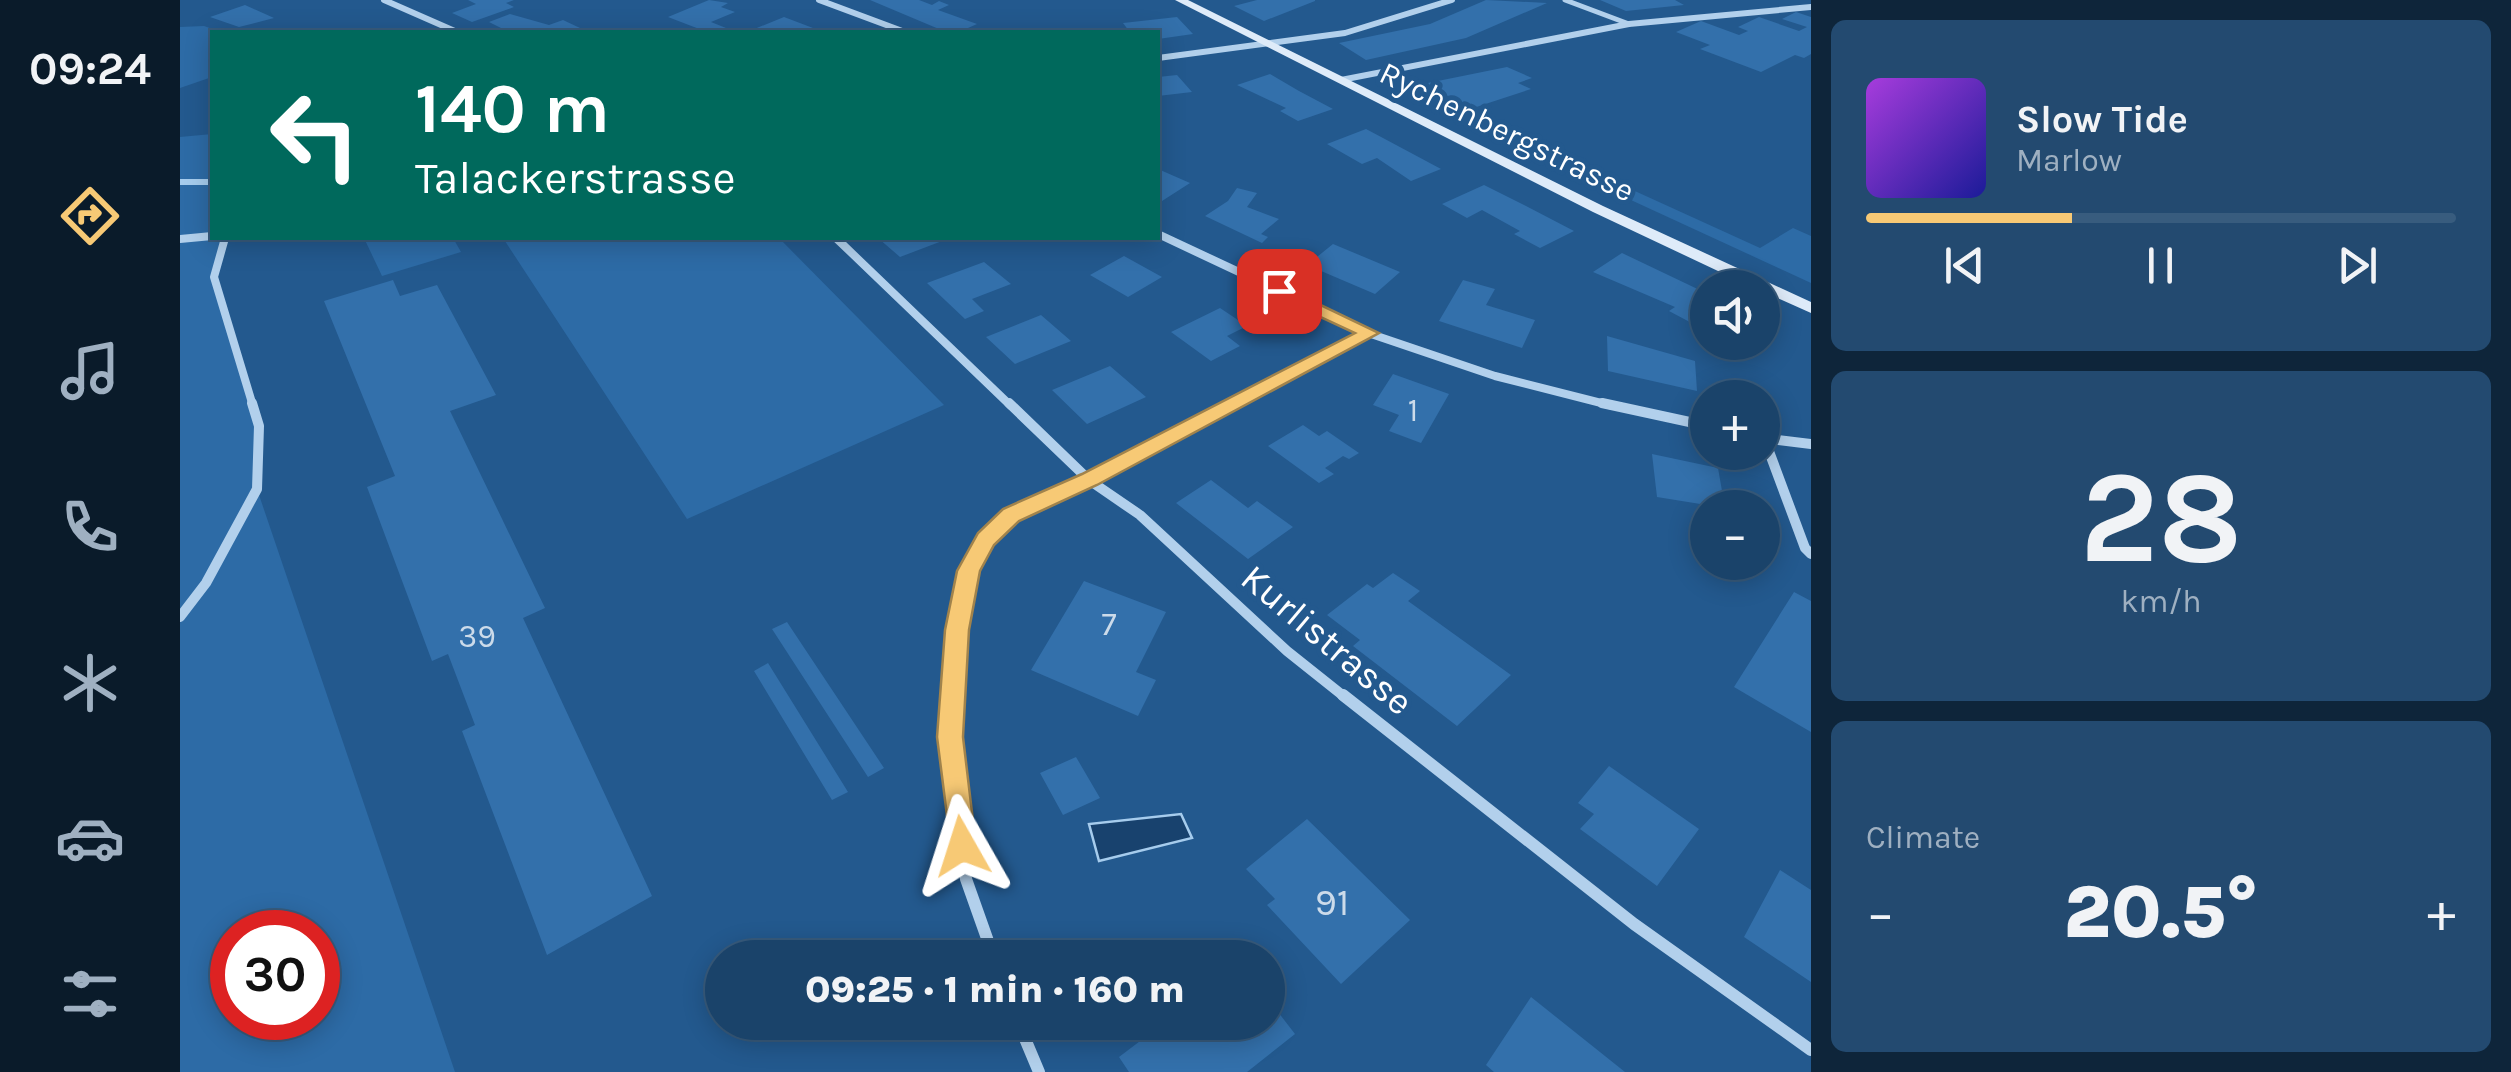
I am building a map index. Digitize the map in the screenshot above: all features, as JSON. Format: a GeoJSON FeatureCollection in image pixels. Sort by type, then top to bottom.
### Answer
{"type":"FeatureCollection","features":[{"type":"Feature","properties":{"kind":"street"},"geometry":{"type":"LineString","coordinates":[[384,0],[452,30]]}},
{"type":"Feature","properties":{"kind":"street"},"geometry":{"type":"LineString","coordinates":[[818,0],[899,30]]}},
{"type":"Feature","properties":{"kind":"street","name":"Rychenbergstrasse"},"geometry":{"type":"LineString","coordinates":[[1180,0],[1581,201],[1811,308]]}},
{"type":"Feature","properties":{"kind":"street"},"geometry":{"type":"LineString","coordinates":[[1160,58],[1271,44],[1400,19],[1452,0]]}},
{"type":"Feature","properties":{"kind":"street"},"geometry":{"type":"LineString","coordinates":[[1341,80],[1629,24],[1811,7]]}},
{"type":"Feature","properties":{"kind":"street"},"geometry":{"type":"LineString","coordinates":[[1160,235],[1370,333],[1474,369],[1594,402],[1690,422]]}},
{"type":"Feature","properties":{"kind":"street"},"geometry":{"type":"LineString","coordinates":[[180,239],[210,236]]}},
{"type":"Feature","properties":{"kind":"street"},"geometry":{"type":"LineString","coordinates":[[180,617],[206,583],[257,489],[259,426],[214,277],[225,240]]}},
{"type":"Feature","properties":{"kind":"street","name":"Kurlistrasse"},"geometry":{"type":"LineString","coordinates":[[838,240],[1089,480],[1140,516],[1287,650],[1634,924],[1811,1050]]}},
{"type":"Feature","properties":{"kind":"street"},"geometry":{"type":"LineString","coordinates":[[987,940],[966,882],[950,737],[957,630],[968,571],[986,539],[1011,515],[1089,480],[1370,333]]}},
{"type":"Feature","properties":{"kind":"street"},"geometry":{"type":"LineString","coordinates":[[1780,440],[1811,444]]}},
{"type":"Feature","properties":{"kind":"street"},"geometry":{"type":"LineString","coordinates":[[1775,470],[1805,548],[1811,554]]}},
{"type":"Feature","properties":{"kind":"street"},"geometry":{"type":"LineString","coordinates":[[1026,1040],[1039,1072]]}},
{"type":"Feature","properties":{"kind":"lane"},"geometry":{"type":"LineString","coordinates":[[1565,0],[1629,24]]}},
{"type":"Feature","properties":{"kind":"shaded area"},"geometry":{"type":"Polygon","coordinates":[[[204,26],[215,30],[210,30],[210,78],[180,88],[180,27],[204,26]]]}},
{"type":"Feature","properties":{"kind":"shaded area"},"geometry":{"type":"Polygon","coordinates":[[[1501,130],[1760,248],[1793,228],[1811,236],[1811,283],[1490,135],[1501,130]]]}},
{"type":"Feature","properties":{"kind":"shaded area"},"geometry":{"type":"Polygon","coordinates":[[[210,134],[210,240],[224,240],[214,277],[259,426],[257,489],[455,1072],[180,1072],[180,137],[210,134]]]}},
{"type":"Feature","properties":{"kind":"shaded area"},"geometry":{"type":"Polygon","coordinates":[[[365,240],[454,240],[461,252],[382,276],[365,240]]]}},
{"type":"Feature","properties":{"kind":"shaded area"},"geometry":{"type":"Polygon","coordinates":[[[504,240],[781,240],[944,405],[687,519],[504,240]]]}},
{"type":"Feature","properties":{"kind":"shaded area"},"geometry":{"type":"Polygon","coordinates":[[[1181,814],[1192,838],[1099,861],[1089,824],[1181,814]]]}},
{"type":"Feature","properties":{"kind":"building"},"geometry":{"type":"Polygon","coordinates":[[[468,0],[514,0],[506,3],[514,7],[472,22],[452,13],[476,4],[468,0]]]}},
{"type":"Feature","properties":{"kind":"building"},"geometry":{"type":"Polygon","coordinates":[[[709,0],[728,3],[721,7],[735,12],[711,22],[726,28],[716,30],[702,30],[668,17],[709,0]]]}},
{"type":"Feature","properties":{"kind":"building"},"geometry":{"type":"Polygon","coordinates":[[[870,0],[919,0],[932,5],[939,1],[949,5],[938,10],[977,24],[964,30],[941,30],[870,0]]]}},
{"type":"Feature","properties":{"kind":"building"},"geometry":{"type":"Polygon","coordinates":[[[1257,0],[1315,1],[1264,21],[1234,6],[1257,0]]]}},
{"type":"Feature","properties":{"kind":"building"},"geometry":{"type":"Polygon","coordinates":[[[1486,0],[1547,3],[1466,38],[1366,60],[1339,43],[1430,24],[1486,0]]]}},
{"type":"Feature","properties":{"kind":"building"},"geometry":{"type":"Polygon","coordinates":[[[1600,0],[1675,0],[1684,5],[1626,11],[1600,0]]]}},
{"type":"Feature","properties":{"kind":"building"},"geometry":{"type":"Polygon","coordinates":[[[245,5],[274,18],[239,27],[210,17],[245,5]]]}},
{"type":"Feature","properties":{"kind":"building"},"geometry":{"type":"Polygon","coordinates":[[[1796,12],[1811,17],[1811,54],[1804,58],[1795,55],[1761,72],[1700,49],[1710,45],[1676,32],[1701,21],[1739,35],[1748,31],[1738,27],[1759,17],[1799,31],[1807,27],[1782,19],[1796,12]]]}},
{"type":"Feature","properties":{"kind":"building"},"geometry":{"type":"Polygon","coordinates":[[[510,14],[549,25],[563,20],[580,28],[500,30],[503,29],[489,22],[510,14]]]}},
{"type":"Feature","properties":{"kind":"building"},"geometry":{"type":"Polygon","coordinates":[[[784,17],[813,28],[808,30],[752,30],[784,17]]]}},
{"type":"Feature","properties":{"kind":"building"},"geometry":{"type":"Polygon","coordinates":[[[1177,17],[1193,34],[1160,39],[1160,30],[1128,30],[1123,23],[1177,17]]]}},
{"type":"Feature","properties":{"kind":"building"},"geometry":{"type":"Polygon","coordinates":[[[1507,67],[1532,78],[1518,83],[1531,89],[1461,112],[1427,95],[1434,92],[1418,85],[1507,67]]]}},
{"type":"Feature","properties":{"kind":"building"},"geometry":{"type":"Polygon","coordinates":[[[1270,74],[1333,109],[1298,121],[1280,111],[1286,108],[1237,85],[1270,74]]]}},
{"type":"Feature","properties":{"kind":"building"},"geometry":{"type":"Polygon","coordinates":[[[1177,75],[1192,92],[1160,96],[1160,77],[1177,75]]]}},
{"type":"Feature","properties":{"kind":"building"},"geometry":{"type":"Polygon","coordinates":[[[1366,129],[1441,169],[1411,181],[1377,158],[1362,164],[1327,144],[1366,129]]]}},
{"type":"Feature","properties":{"kind":"building"},"geometry":{"type":"Polygon","coordinates":[[[1160,170],[1190,183],[1162,201],[1160,170]]]}},
{"type":"Feature","properties":{"kind":"building"},"geometry":{"type":"Polygon","coordinates":[[[1484,185],[1574,231],[1540,248],[1514,234],[1520,231],[1482,210],[1467,218],[1442,204],[1484,185]]]}},
{"type":"Feature","properties":{"kind":"building"},"geometry":{"type":"Polygon","coordinates":[[[1237,188],[1257,193],[1247,207],[1279,219],[1261,234],[1268,237],[1262,243],[1205,216],[1228,201],[1237,188]]]}},
{"type":"Feature","properties":{"kind":"building"},"geometry":{"type":"Polygon","coordinates":[[[880,240],[945,240],[900,257],[880,240]]]}},
{"type":"Feature","properties":{"kind":"building"},"geometry":{"type":"Polygon","coordinates":[[[1333,244],[1400,272],[1375,294],[1307,265],[1333,244]]]}},
{"type":"Feature","properties":{"kind":"building"},"geometry":{"type":"Polygon","coordinates":[[[1622,253],[1690,285],[1690,322],[1669,311],[1675,307],[1593,272],[1622,253]]]}},
{"type":"Feature","properties":{"kind":"building"},"geometry":{"type":"Polygon","coordinates":[[[1124,256],[1162,277],[1128,297],[1090,275],[1124,256]]]}},
{"type":"Feature","properties":{"kind":"building"},"geometry":{"type":"Polygon","coordinates":[[[984,262],[1011,284],[972,299],[984,311],[965,319],[927,283],[984,262]]]}},
{"type":"Feature","properties":{"kind":"building"},"geometry":{"type":"Polygon","coordinates":[[[393,280],[400,296],[437,285],[496,395],[450,411],[545,608],[523,618],[652,896],[547,955],[462,731],[475,725],[448,654],[432,661],[367,487],[395,476],[324,301],[393,280]]]}},
{"type":"Feature","properties":{"kind":"building"},"geometry":{"type":"Polygon","coordinates":[[[1463,280],[1495,289],[1486,305],[1535,320],[1522,348],[1439,321],[1463,280]]]}},
{"type":"Feature","properties":{"kind":"building"},"geometry":{"type":"Polygon","coordinates":[[[1220,308],[1247,326],[1227,336],[1240,346],[1211,361],[1171,332],[1220,308]]]}},
{"type":"Feature","properties":{"kind":"building"},"geometry":{"type":"Polygon","coordinates":[[[1041,315],[1071,341],[1015,364],[986,337],[1041,315]]]}},
{"type":"Feature","properties":{"kind":"building"},"geometry":{"type":"Polygon","coordinates":[[[1607,336],[1695,361],[1696,380],[1690,380],[1690,389],[1608,371],[1607,336]]]}},
{"type":"Feature","properties":{"kind":"building"},"geometry":{"type":"Polygon","coordinates":[[[1110,366],[1146,397],[1087,424],[1052,390],[1110,366]]]}},
{"type":"Feature","properties":{"kind":"building"},"geometry":{"type":"Polygon","coordinates":[[[1393,374],[1449,394],[1421,443],[1389,431],[1399,415],[1373,405],[1393,374]]]}},
{"type":"Feature","properties":{"kind":"building"},"geometry":{"type":"Polygon","coordinates":[[[1303,425],[1319,436],[1327,431],[1359,453],[1349,459],[1343,456],[1325,468],[1334,474],[1319,483],[1268,446],[1303,425]]]}},
{"type":"Feature","properties":{"kind":"building"},"geometry":{"type":"Polygon","coordinates":[[[1652,454],[1690,462],[1690,470],[1718,470],[1722,490],[1690,490],[1690,502],[1657,497],[1652,454]]]}},
{"type":"Feature","properties":{"kind":"building"},"geometry":{"type":"Polygon","coordinates":[[[1211,480],[1248,508],[1257,501],[1293,527],[1248,559],[1176,503],[1211,480]]]}},
{"type":"Feature","properties":{"kind":"building"},"geometry":{"type":"Polygon","coordinates":[[[1393,573],[1420,591],[1408,601],[1511,675],[1457,726],[1353,646],[1360,640],[1327,615],[1367,584],[1373,588],[1393,573]]]}},
{"type":"Feature","properties":{"kind":"building"},"geometry":{"type":"Polygon","coordinates":[[[1084,581],[1166,612],[1136,672],[1156,680],[1138,716],[1031,670],[1084,581]]]}},
{"type":"Feature","properties":{"kind":"building"},"geometry":{"type":"Polygon","coordinates":[[[1794,592],[1811,601],[1811,732],[1734,687],[1794,592]]]}},
{"type":"Feature","properties":{"kind":"building"},"geometry":{"type":"Polygon","coordinates":[[[787,622],[884,768],[868,777],[772,629],[787,622]]]}},
{"type":"Feature","properties":{"kind":"building"},"geometry":{"type":"Polygon","coordinates":[[[768,663],[848,792],[832,800],[754,671],[768,663]]]}},
{"type":"Feature","properties":{"kind":"building"},"geometry":{"type":"Polygon","coordinates":[[[1076,757],[1100,798],[1063,815],[1040,773],[1076,757]]]}},
{"type":"Feature","properties":{"kind":"building"},"geometry":{"type":"Polygon","coordinates":[[[1609,766],[1699,829],[1657,886],[1580,829],[1594,814],[1578,803],[1609,766]]]}},
{"type":"Feature","properties":{"kind":"building"},"geometry":{"type":"Polygon","coordinates":[[[1307,819],[1410,920],[1341,984],[1267,905],[1275,899],[1246,869],[1307,819]]]}},
{"type":"Feature","properties":{"kind":"building"},"geometry":{"type":"Polygon","coordinates":[[[1780,870],[1811,890],[1811,982],[1744,937],[1780,870]]]}},
{"type":"Feature","properties":{"kind":"building"},"geometry":{"type":"Polygon","coordinates":[[[1531,997],[1625,1072],[1494,1072],[1486,1065],[1531,997]]]}},
{"type":"Feature","properties":{"kind":"building"},"geometry":{"type":"Polygon","coordinates":[[[1285,1021],[1295,1034],[1247,1072],[1129,1072],[1119,1057],[1141,1040],[1285,1040],[1285,1021]]]}},
{"type":"Feature","properties":{"kind":"waterway"},"geometry":{"type":"LineString","coordinates":[[180,182],[210,182]]}},
{"type":"Feature","properties":{"kind":"route"},"geometry":{"type":"LineString","coordinates":[[962,846],[950,737],[957,630],[968,571],[986,539],[1011,515],[1089,480],[1370,333],[1279,291]]}}]}
